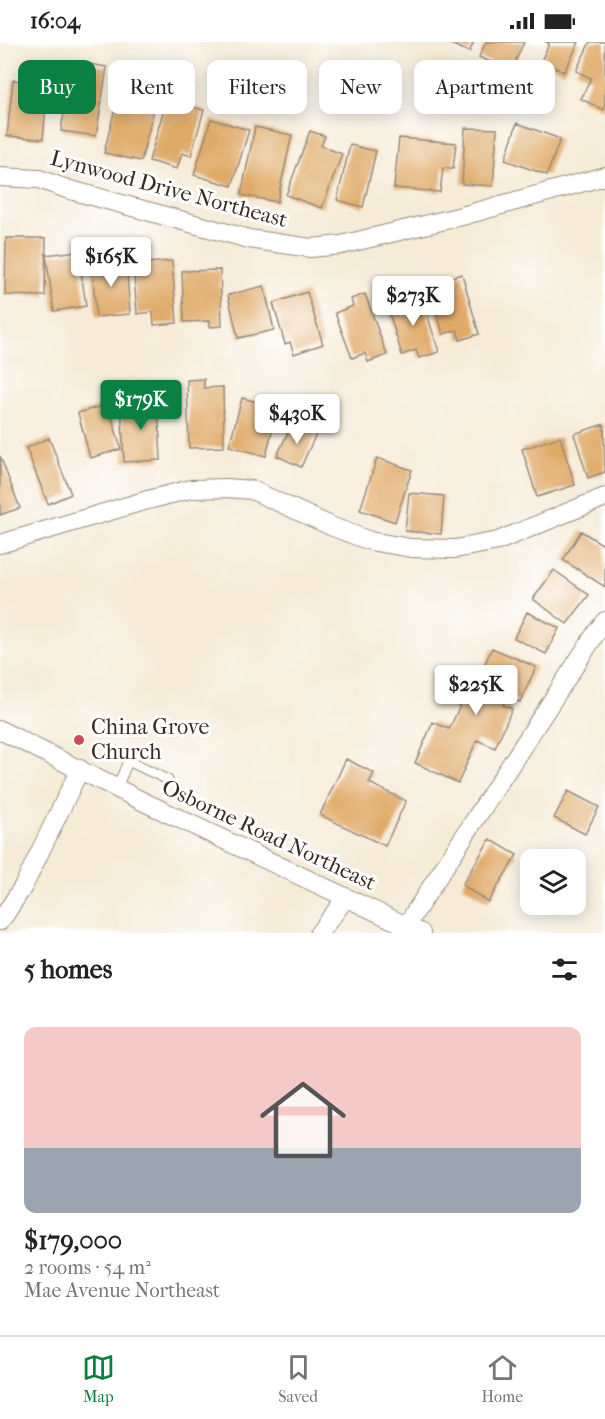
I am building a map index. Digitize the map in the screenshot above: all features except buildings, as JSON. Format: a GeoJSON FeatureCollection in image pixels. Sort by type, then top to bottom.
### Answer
{"type":"FeatureCollection","features":[{"type":"Feature","properties":{"kind":"street","name":"Lynwood Drive Northeast"},"geometry":{"type":"LineString","coordinates":[[0,177],[39,179],[67,189],[249,239],[311,248],[341,244],[462,216],[605,176]]}},
{"type":"Feature","properties":{"kind":"street"},"geometry":{"type":"LineString","coordinates":[[0,544],[191,489],[225,488],[252,490],[333,527],[370,541],[411,548],[455,549],[498,541],[605,497]]}},
{"type":"Feature","properties":{"kind":"street"},"geometry":{"type":"LineString","coordinates":[[414,929],[605,621]]}},
{"type":"Feature","properties":{"kind":"street","name":"Osborne Road Northeast"},"geometry":{"type":"LineString","coordinates":[[0,730],[414,929]]}},
{"type":"Feature","properties":{"kind":"street"},"geometry":{"type":"LineString","coordinates":[[0,921],[24,885],[80,769]]}},
{"type":"Feature","properties":{"kind":"street"},"geometry":{"type":"LineString","coordinates":[[320,933],[346,898]]}},
{"type":"Feature","properties":{"kind":"lane"},"geometry":{"type":"LineString","coordinates":[[117,788],[128,761],[168,780]]}},
{"type":"Feature","properties":{"kind":"place","name":"China Grove Church"},"geometry":{"type":"Point","coordinates":[79,740]}}]}
